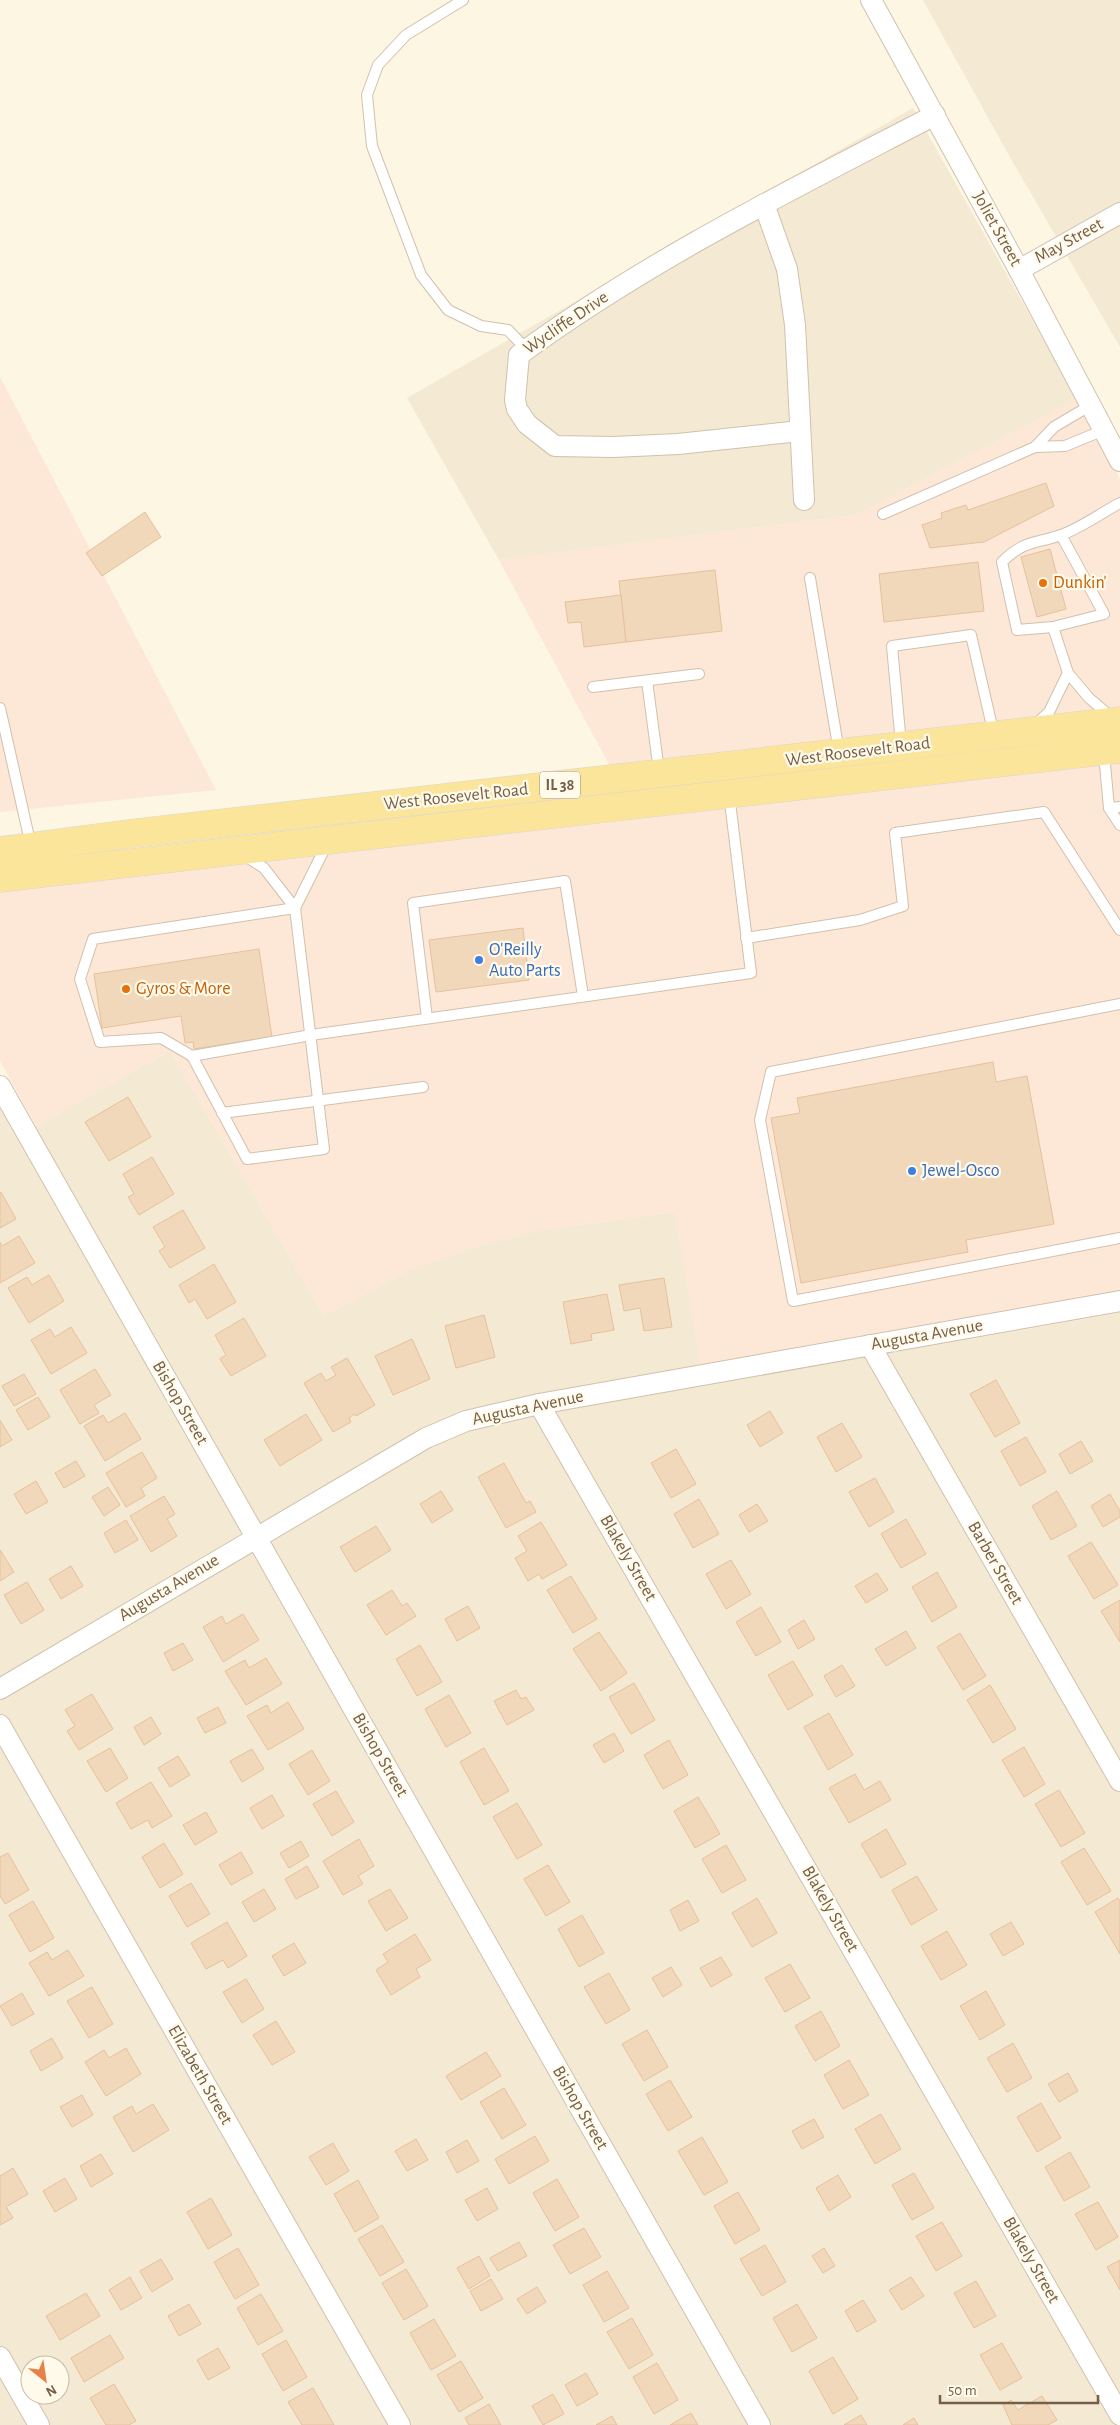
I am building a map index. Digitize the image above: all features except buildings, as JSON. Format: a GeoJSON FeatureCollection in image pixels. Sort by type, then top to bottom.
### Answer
{"type":"FeatureCollection","features":[{"type":"Feature","properties":{"kind":"main road","name":"West Roosevelt Road"},"geometry":{"type":"LineString","coordinates":[[0,851],[182,828],[660,775],[1119,721]]}},
{"type":"Feature","properties":{"kind":"main road","name":"West Roosevelt Road"},"geometry":{"type":"LineString","coordinates":[[0,878],[1112,750]]}},
{"type":"Feature","properties":{"kind":"street","name":"Joliet Street"},"geometry":{"type":"LineString","coordinates":[[870,0],[935,115],[1120,461]]}},
{"type":"Feature","properties":{"kind":"street","name":"Wycliffe Drive"},"geometry":{"type":"LineString","coordinates":[[800,431],[678,444],[613,447],[556,446],[526,424],[518,410],[515,400],[518,355],[573,315],[764,204],[935,115]]}},
{"type":"Feature","properties":{"kind":"street"},"geometry":{"type":"LineString","coordinates":[[764,204],[787,269],[795,324],[804,500]]}},
{"type":"Feature","properties":{"kind":"street","name":"May Street"},"geometry":{"type":"LineString","coordinates":[[1019,270],[1120,213]]}},
{"type":"Feature","properties":{"kind":"street","name":"Bishop Street"},"geometry":{"type":"LineString","coordinates":[[0,1086],[760,2425]]}},
{"type":"Feature","properties":{"kind":"street","name":"Augusta Avenue"},"geometry":{"type":"LineString","coordinates":[[0,1689],[426,1438],[466,1421],[539,1404],[1120,1300]]}},
{"type":"Feature","properties":{"kind":"street","name":"Barber Street"},"geometry":{"type":"LineString","coordinates":[[870,1345],[1120,1781]]}},
{"type":"Feature","properties":{"kind":"street","name":"Blakely Street"},"geometry":{"type":"LineString","coordinates":[[539,1404],[1120,2415]]}},
{"type":"Feature","properties":{"kind":"street","name":"Elizabeth Street"},"geometry":{"type":"LineString","coordinates":[[0,1725],[400,2425]]}},
{"type":"Feature","properties":{"kind":"street"},"geometry":{"type":"LineString","coordinates":[[0,2357],[39,2425]]}},
{"type":"Feature","properties":{"kind":"lane"},"geometry":{"type":"LineString","coordinates":[[463,0],[406,35],[378,65],[367,95],[372,146],[421,275],[448,310],[481,326],[508,330],[526,349]]}},
{"type":"Feature","properties":{"kind":"lane"},"geometry":{"type":"LineString","coordinates":[[1035,447],[1054,427],[1091,405]]}},
{"type":"Feature","properties":{"kind":"lane"},"geometry":{"type":"LineString","coordinates":[[882,514],[1035,447],[1065,446],[1104,430]]}},
{"type":"Feature","properties":{"kind":"lane"},"geometry":{"type":"LineString","coordinates":[[1061,535],[1104,614],[1053,627],[1017,630],[1002,562],[1012,551],[1028,542],[1061,535],[1120,503]]}},
{"type":"Feature","properties":{"kind":"lane"},"geometry":{"type":"LineString","coordinates":[[810,578],[839,754]]}},
{"type":"Feature","properties":{"kind":"lane"},"geometry":{"type":"LineString","coordinates":[[1053,627],[1068,673],[1101,710],[1119,721]]}},
{"type":"Feature","properties":{"kind":"lane"},"geometry":{"type":"LineString","coordinates":[[901,747],[892,646],[971,635],[994,736]]}},
{"type":"Feature","properties":{"kind":"lane"},"geometry":{"type":"LineString","coordinates":[[1027,732],[1049,712],[1068,673]]}},
{"type":"Feature","properties":{"kind":"lane"},"geometry":{"type":"LineString","coordinates":[[593,688],[700,674]]}},
{"type":"Feature","properties":{"kind":"lane"},"geometry":{"type":"LineString","coordinates":[[647,681],[660,775]]}},
{"type":"Feature","properties":{"kind":"lane"},"geometry":{"type":"LineString","coordinates":[[0,708],[4,749],[32,847]]}},
{"type":"Feature","properties":{"kind":"lane"},"geometry":{"type":"LineString","coordinates":[[1112,750],[1115,808],[1120,825]]}},
{"type":"Feature","properties":{"kind":"lane"},"geometry":{"type":"LineString","coordinates":[[192,1056],[311,1034],[752,973],[729,794]]}},
{"type":"Feature","properties":{"kind":"lane"},"geometry":{"type":"LineString","coordinates":[[746,938],[860,920],[903,906],[895,833],[1044,812],[1120,930]]}},
{"type":"Feature","properties":{"kind":"lane"},"geometry":{"type":"LineString","coordinates":[[296,908],[329,840]]}},
{"type":"Feature","properties":{"kind":"lane"},"geometry":{"type":"LineString","coordinates":[[238,851],[264,868],[296,908],[324,1149],[247,1159],[192,1056],[161,1038],[100,1042],[80,979],[93,940],[296,908]]}},
{"type":"Feature","properties":{"kind":"lane"},"geometry":{"type":"LineString","coordinates":[[427,1018],[413,903],[565,881],[583,996]]}},
{"type":"Feature","properties":{"kind":"lane"},"geometry":{"type":"LineString","coordinates":[[1120,1004],[771,1072],[760,1120],[793,1300],[1120,1238]]}},
{"type":"Feature","properties":{"kind":"lane"},"geometry":{"type":"LineString","coordinates":[[222,1113],[423,1087]]}},
{"type":"Feature","properties":{"kind":"shaded area"},"geometry":{"type":"Polygon","coordinates":[[[923,0],[1120,0],[1120,347],[1007,152],[923,0]]]}},
{"type":"Feature","properties":{"kind":"shaded area"},"geometry":{"type":"Polygon","coordinates":[[[913,108],[1077,399],[856,515],[499,560],[407,398],[913,108]]]}},
{"type":"Feature","properties":{"kind":"shaded area"},"geometry":{"type":"Polygon","coordinates":[[[0,377],[216,790],[0,812],[0,377]]]}},
{"type":"Feature","properties":{"kind":"shaded area"},"geometry":{"type":"Polygon","coordinates":[[[1077,399],[1120,479],[1120,708],[612,770],[499,560],[856,515],[1077,399]]]}},
{"type":"Feature","properties":{"kind":"shaded area"},"geometry":{"type":"Polygon","coordinates":[[[1120,761],[1120,1313],[704,1385],[674,1212],[542,1230],[482,1245],[406,1272],[324,1316],[170,1051],[36,1126],[0,1061],[0,890],[614,822],[1120,761]]]}},
{"type":"Feature","properties":{"kind":"shaded area"},"geometry":{"type":"Polygon","coordinates":[[[170,1051],[324,1316],[406,1272],[482,1245],[542,1230],[675,1212],[705,1385],[1120,1313],[1120,2425],[0,2425],[0,1105],[18,1136],[170,1051]]]}},
{"type":"Feature","properties":{"kind":"place","name":"Dunkin'"},"geometry":{"type":"Point","coordinates":[1043,583]}},
{"type":"Feature","properties":{"kind":"place","name":"O'Reilly Auto Parts"},"geometry":{"type":"Point","coordinates":[479,960]}},
{"type":"Feature","properties":{"kind":"place","name":"Gyros & More"},"geometry":{"type":"Point","coordinates":[126,989]}},
{"type":"Feature","properties":{"kind":"place","name":"Jewel-Osco"},"geometry":{"type":"Point","coordinates":[912,1171]}}]}
